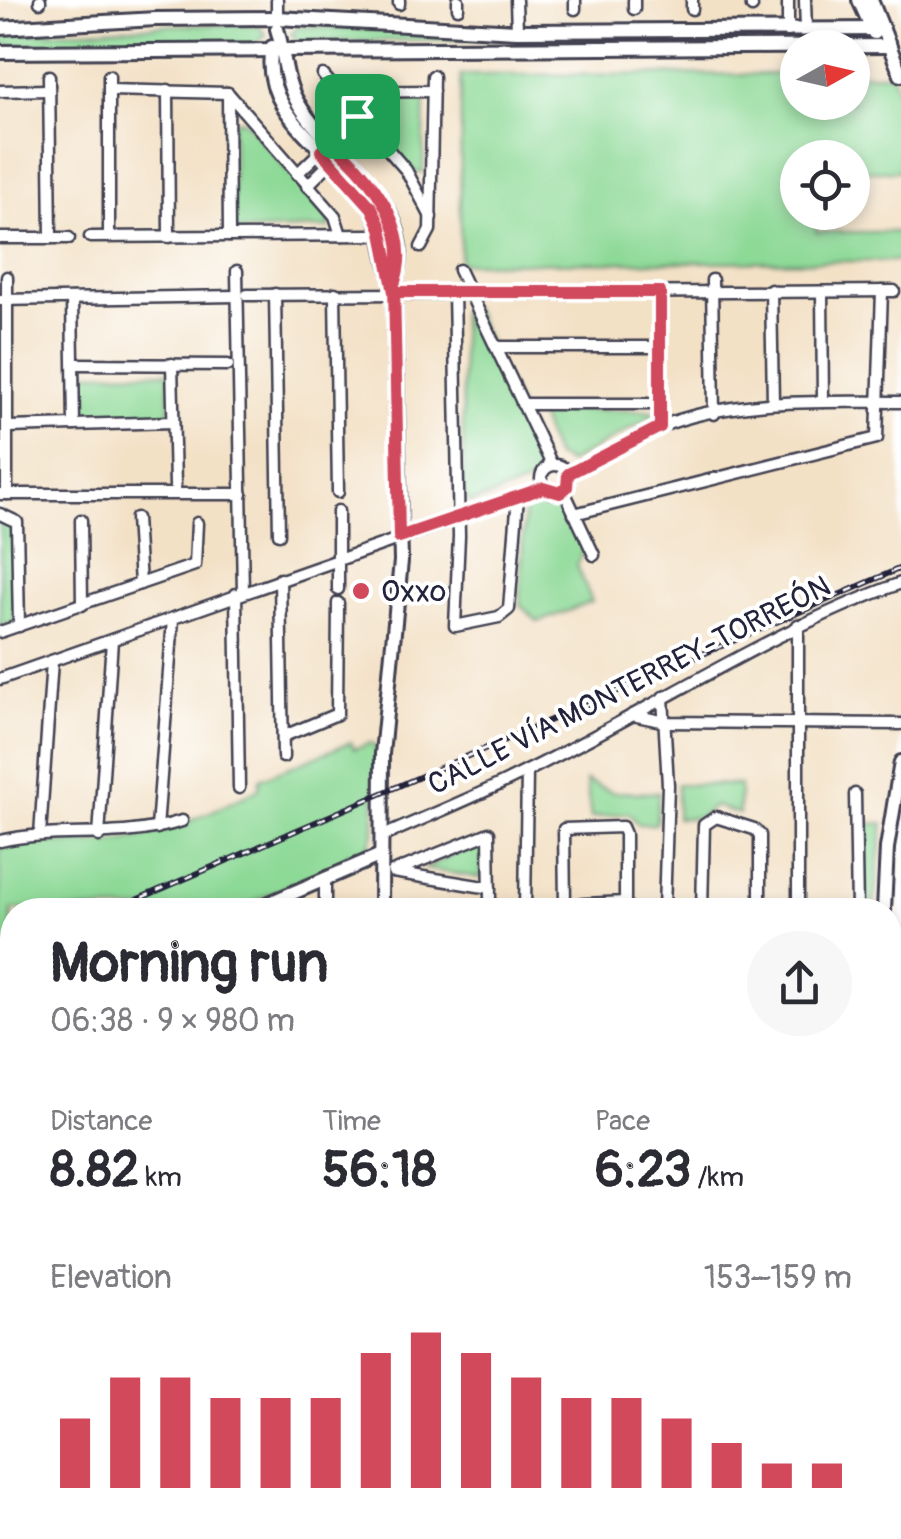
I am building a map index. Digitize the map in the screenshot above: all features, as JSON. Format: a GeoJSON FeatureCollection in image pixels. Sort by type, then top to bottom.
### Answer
{"type":"FeatureCollection","features":[{"type":"Feature","properties":{"kind":"street"},"geometry":{"type":"LineString","coordinates":[[277,0],[277,52],[288,82],[291,106],[326,146],[372,186],[392,219],[400,268],[394,288],[401,560],[382,754],[381,855],[387,872],[383,898]]}},
{"type":"Feature","properties":{"kind":"street"},"geometry":{"type":"LineString","coordinates":[[516,0],[516,48]]}},
{"type":"Feature","properties":{"kind":"street"},"geometry":{"type":"LineString","coordinates":[[788,0],[788,30]]}},
{"type":"Feature","properties":{"kind":"street"},"geometry":{"type":"LineString","coordinates":[[805,0],[806,30]]}},
{"type":"Feature","properties":{"kind":"street"},"geometry":{"type":"LineString","coordinates":[[864,3],[900,71]]}},
{"type":"Feature","properties":{"kind":"street"},"geometry":{"type":"LineString","coordinates":[[850,30],[860,22],[864,3]]}},
{"type":"Feature","properties":{"kind":"street"},"geometry":{"type":"LineString","coordinates":[[0,28],[156,19],[517,30],[780,30]]}},
{"type":"Feature","properties":{"kind":"street"},"geometry":{"type":"LineString","coordinates":[[850,30],[878,29]]}},
{"type":"Feature","properties":{"kind":"street"},"geometry":{"type":"LineString","coordinates":[[0,52],[780,47]]}},
{"type":"Feature","properties":{"kind":"street"},"geometry":{"type":"LineString","coordinates":[[870,47],[886,47]]}},
{"type":"Feature","properties":{"kind":"street"},"geometry":{"type":"LineString","coordinates":[[323,75],[406,170],[430,217]]}},
{"type":"Feature","properties":{"kind":"street"},"geometry":{"type":"LineString","coordinates":[[50,76],[50,238]]}},
{"type":"Feature","properties":{"kind":"street"},"geometry":{"type":"LineString","coordinates":[[109,76],[110,237]]}},
{"type":"Feature","properties":{"kind":"street"},"geometry":{"type":"LineString","coordinates":[[422,248],[430,235],[433,76]]}},
{"type":"Feature","properties":{"kind":"street"},"geometry":{"type":"LineString","coordinates":[[0,91],[50,90]]}},
{"type":"Feature","properties":{"kind":"street"},"geometry":{"type":"LineString","coordinates":[[109,90],[228,93],[334,216],[341,235]]}},
{"type":"Feature","properties":{"kind":"street"},"geometry":{"type":"LineString","coordinates":[[168,90],[169,237]]}},
{"type":"Feature","properties":{"kind":"street"},"geometry":{"type":"LineString","coordinates":[[335,92],[432,90]]}},
{"type":"Feature","properties":{"kind":"street"},"geometry":{"type":"LineString","coordinates":[[228,93],[228,236]]}},
{"type":"Feature","properties":{"kind":"street"},"geometry":{"type":"LineString","coordinates":[[297,174],[357,116]]}},
{"type":"Feature","properties":{"kind":"street"},"geometry":{"type":"LineString","coordinates":[[307,186],[367,127]]}},
{"type":"Feature","properties":{"kind":"street"},"geometry":{"type":"LineString","coordinates":[[90,238],[372,235]]}},
{"type":"Feature","properties":{"kind":"street"},"geometry":{"type":"LineString","coordinates":[[0,238],[69,238]]}},
{"type":"Feature","properties":{"kind":"street"},"geometry":{"type":"LineString","coordinates":[[460,270],[552,465],[568,474]]}},
{"type":"Feature","properties":{"kind":"street"},"geometry":{"type":"LineString","coordinates":[[237,271],[242,296],[239,788]]}},
{"type":"Feature","properties":{"kind":"street"},"geometry":{"type":"LineString","coordinates":[[7,277],[4,300],[9,426],[3,494],[242,494]]}},
{"type":"Feature","properties":{"kind":"street"},"geometry":{"type":"LineString","coordinates":[[4,300],[242,296],[394,288],[454,292],[660,292],[712,286],[894,291]]}},
{"type":"Feature","properties":{"kind":"street"},"geometry":{"type":"LineString","coordinates":[[712,286],[714,414]]}},
{"type":"Feature","properties":{"kind":"street"},"geometry":{"type":"LineString","coordinates":[[772,290],[773,403]]}},
{"type":"Feature","properties":{"kind":"street"},"geometry":{"type":"LineString","coordinates":[[454,292],[454,626],[499,617],[509,609],[518,496]]}},
{"type":"Feature","properties":{"kind":"street"},"geometry":{"type":"LineString","coordinates":[[660,292],[660,427]]}},
{"type":"Feature","properties":{"kind":"street"},"geometry":{"type":"LineString","coordinates":[[822,292],[822,402]]}},
{"type":"Feature","properties":{"kind":"street"},"geometry":{"type":"LineString","coordinates":[[574,514],[877,438],[882,292]]}},
{"type":"Feature","properties":{"kind":"street"},"geometry":{"type":"LineString","coordinates":[[335,293],[338,492]]}},
{"type":"Feature","properties":{"kind":"street"},"geometry":{"type":"LineString","coordinates":[[275,294],[278,534]]}},
{"type":"Feature","properties":{"kind":"street"},"geometry":{"type":"LineString","coordinates":[[72,299],[74,425]]}},
{"type":"Feature","properties":{"kind":"street"},"geometry":{"type":"LineString","coordinates":[[496,347],[660,346]]}},
{"type":"Feature","properties":{"kind":"street"},"geometry":{"type":"LineString","coordinates":[[74,364],[228,365]]}},
{"type":"Feature","properties":{"kind":"street"},"geometry":{"type":"LineString","coordinates":[[172,364],[174,485]]}},
{"type":"Feature","properties":{"kind":"street"},"geometry":{"type":"LineString","coordinates":[[594,555],[564,490],[568,474],[660,427],[773,403],[901,402]]}},
{"type":"Feature","properties":{"kind":"street"},"geometry":{"type":"LineString","coordinates":[[522,404],[660,404]]}},
{"type":"Feature","properties":{"kind":"street"},"geometry":{"type":"LineString","coordinates":[[9,426],[173,422]]}},
{"type":"Feature","properties":{"kind":"street"},"geometry":{"type":"LineString","coordinates":[[543,488],[541,474],[552,465]]}},
{"type":"Feature","properties":{"kind":"street"},"geometry":{"type":"LineString","coordinates":[[0,679],[518,496],[543,488],[551,493],[564,490]]}},
{"type":"Feature","properties":{"kind":"street"},"geometry":{"type":"LineString","coordinates":[[338,511],[338,589]]}},
{"type":"Feature","properties":{"kind":"street"},"geometry":{"type":"LineString","coordinates":[[0,514],[16,518],[19,626]]}},
{"type":"Feature","properties":{"kind":"street"},"geometry":{"type":"LineString","coordinates":[[136,518],[140,584]]}},
{"type":"Feature","properties":{"kind":"street"},"geometry":{"type":"LineString","coordinates":[[81,520],[82,605]]}},
{"type":"Feature","properties":{"kind":"street"},"geometry":{"type":"LineString","coordinates":[[0,632],[197,564],[197,523]]}},
{"type":"Feature","properties":{"kind":"street"},"geometry":{"type":"LineString","coordinates":[[280,579],[284,757]]}},
{"type":"Feature","properties":{"kind":"street","name":"CALLE VÍA MONTERREY-TORREÓN"},"geometry":{"type":"LineString","coordinates":[[381,836],[527,771],[798,625],[864,594],[901,583]]}},
{"type":"Feature","properties":{"kind":"street"},"geometry":{"type":"LineString","coordinates":[[284,736],[337,714],[338,603]]}},
{"type":"Feature","properties":{"kind":"street"},"geometry":{"type":"LineString","coordinates":[[157,828],[173,618]]}},
{"type":"Feature","properties":{"kind":"street"},"geometry":{"type":"LineString","coordinates":[[798,625],[798,898]]}},
{"type":"Feature","properties":{"kind":"street"},"geometry":{"type":"LineString","coordinates":[[99,836],[112,640]]}},
{"type":"Feature","properties":{"kind":"street"},"geometry":{"type":"LineString","coordinates":[[40,835],[52,660]]}},
{"type":"Feature","properties":{"kind":"street"},"geometry":{"type":"LineString","coordinates":[[663,698],[664,898]]}},
{"type":"Feature","properties":{"kind":"street"},"geometry":{"type":"LineString","coordinates":[[631,715],[666,722],[901,724]]}},
{"type":"Feature","properties":{"kind":"street"},"geometry":{"type":"LineString","coordinates":[[885,898],[887,848],[901,762]]}},
{"type":"Feature","properties":{"kind":"street"},"geometry":{"type":"LineString","coordinates":[[525,898],[527,771]]}},
{"type":"Feature","properties":{"kind":"street"},"geometry":{"type":"LineString","coordinates":[[855,794],[857,898]]}},
{"type":"Feature","properties":{"kind":"street"},"geometry":{"type":"LineString","coordinates":[[702,898],[704,825],[716,816],[754,829],[760,836],[760,898]]}},
{"type":"Feature","properties":{"kind":"street"},"geometry":{"type":"LineString","coordinates":[[0,841],[40,835],[99,836],[182,821]]}},
{"type":"Feature","properties":{"kind":"street"},"geometry":{"type":"LineString","coordinates":[[565,898],[564,829],[622,826],[625,898]]}},
{"type":"Feature","properties":{"kind":"street"},"geometry":{"type":"LineString","coordinates":[[488,832],[492,835],[490,894],[387,872],[488,832]]}},
{"type":"Feature","properties":{"kind":"street"},"geometry":{"type":"LineString","coordinates":[[288,898],[381,855]]}},
{"type":"Feature","properties":{"kind":"street"},"geometry":{"type":"LineString","coordinates":[[325,882],[325,898]]}},
{"type":"Feature","properties":{"kind":"green space"},"geometry":{"type":"Polygon","coordinates":[[[174,25],[258,25],[266,35],[256,44],[0,45],[0,35],[174,25]]]}},
{"type":"Feature","properties":{"kind":"green space"},"geometry":{"type":"Polygon","coordinates":[[[299,26],[509,39],[299,42],[291,34],[299,26]]]}},
{"type":"Feature","properties":{"kind":"green space"},"geometry":{"type":"Polygon","coordinates":[[[777,36],[779,41],[523,39],[777,36]]]}},
{"type":"Feature","properties":{"kind":"green space"},"geometry":{"type":"Polygon","coordinates":[[[780,74],[780,120],[870,120],[870,74],[892,74],[901,105],[901,171],[870,171],[870,140],[780,140],[780,230],[901,232],[901,261],[460,263],[461,75],[780,74]]]}},
{"type":"Feature","properties":{"kind":"green space"},"geometry":{"type":"Polygon","coordinates":[[[361,97],[425,97],[423,172],[414,172],[356,107],[361,97]]]}},
{"type":"Feature","properties":{"kind":"green space"},"geometry":{"type":"Polygon","coordinates":[[[244,120],[330,219],[329,228],[237,231],[233,222],[233,125],[244,120]]]}},
{"type":"Feature","properties":{"kind":"green space"},"geometry":{"type":"Polygon","coordinates":[[[467,306],[473,308],[543,460],[532,482],[471,503],[464,495],[461,311],[467,306]]]}},
{"type":"Feature","properties":{"kind":"green space"},"geometry":{"type":"Polygon","coordinates":[[[168,372],[170,414],[80,419],[80,373],[168,372]]]}},
{"type":"Feature","properties":{"kind":"green space"},"geometry":{"type":"Polygon","coordinates":[[[537,410],[653,411],[653,416],[569,463],[554,456],[537,410]]]}},
{"type":"Feature","properties":{"kind":"green space"},"geometry":{"type":"Polygon","coordinates":[[[547,499],[562,502],[585,546],[577,565],[592,602],[538,622],[520,605],[524,512],[529,505],[547,499]]]}},
{"type":"Feature","properties":{"kind":"green space"},"geometry":{"type":"Polygon","coordinates":[[[0,522],[13,523],[15,621],[0,626],[0,522]]]}},
{"type":"Feature","properties":{"kind":"green space"},"geometry":{"type":"Polygon","coordinates":[[[351,742],[354,749],[371,743],[376,747],[374,834],[365,853],[262,898],[0,898],[0,848],[28,843],[110,842],[149,835],[259,789],[260,779],[351,742]]]}},
{"type":"Feature","properties":{"kind":"green space"},"geometry":{"type":"Polygon","coordinates":[[[586,781],[612,792],[659,793],[656,824],[638,824],[629,813],[591,818],[586,781]]]}},
{"type":"Feature","properties":{"kind":"green space"},"geometry":{"type":"Polygon","coordinates":[[[677,784],[740,785],[739,814],[715,806],[697,818],[677,818],[677,784]]]}},
{"type":"Feature","properties":{"kind":"green space"},"geometry":{"type":"Polygon","coordinates":[[[884,823],[875,898],[865,898],[863,824],[884,823]]]}},
{"type":"Feature","properties":{"kind":"green space"},"geometry":{"type":"Polygon","coordinates":[[[479,842],[484,845],[481,878],[425,869],[479,842]]]}},
{"type":"Feature","properties":{"kind":"railway"},"geometry":{"type":"LineString","coordinates":[[141,898],[901,568]]}},
{"type":"Feature","properties":{"kind":"place","name":"Oxxo"},"geometry":{"type":"Point","coordinates":[361,591]}},
{"type":"Feature","properties":{"kind":"route"},"geometry":{"type":"LineString","coordinates":[[357,116],[321,151],[372,208],[381,228],[394,292],[660,292],[660,427],[568,474],[567,487],[560,493],[543,488],[399,537],[394,284],[400,259],[392,219],[380,197],[342,152],[367,127],[357,116]]}}]}
